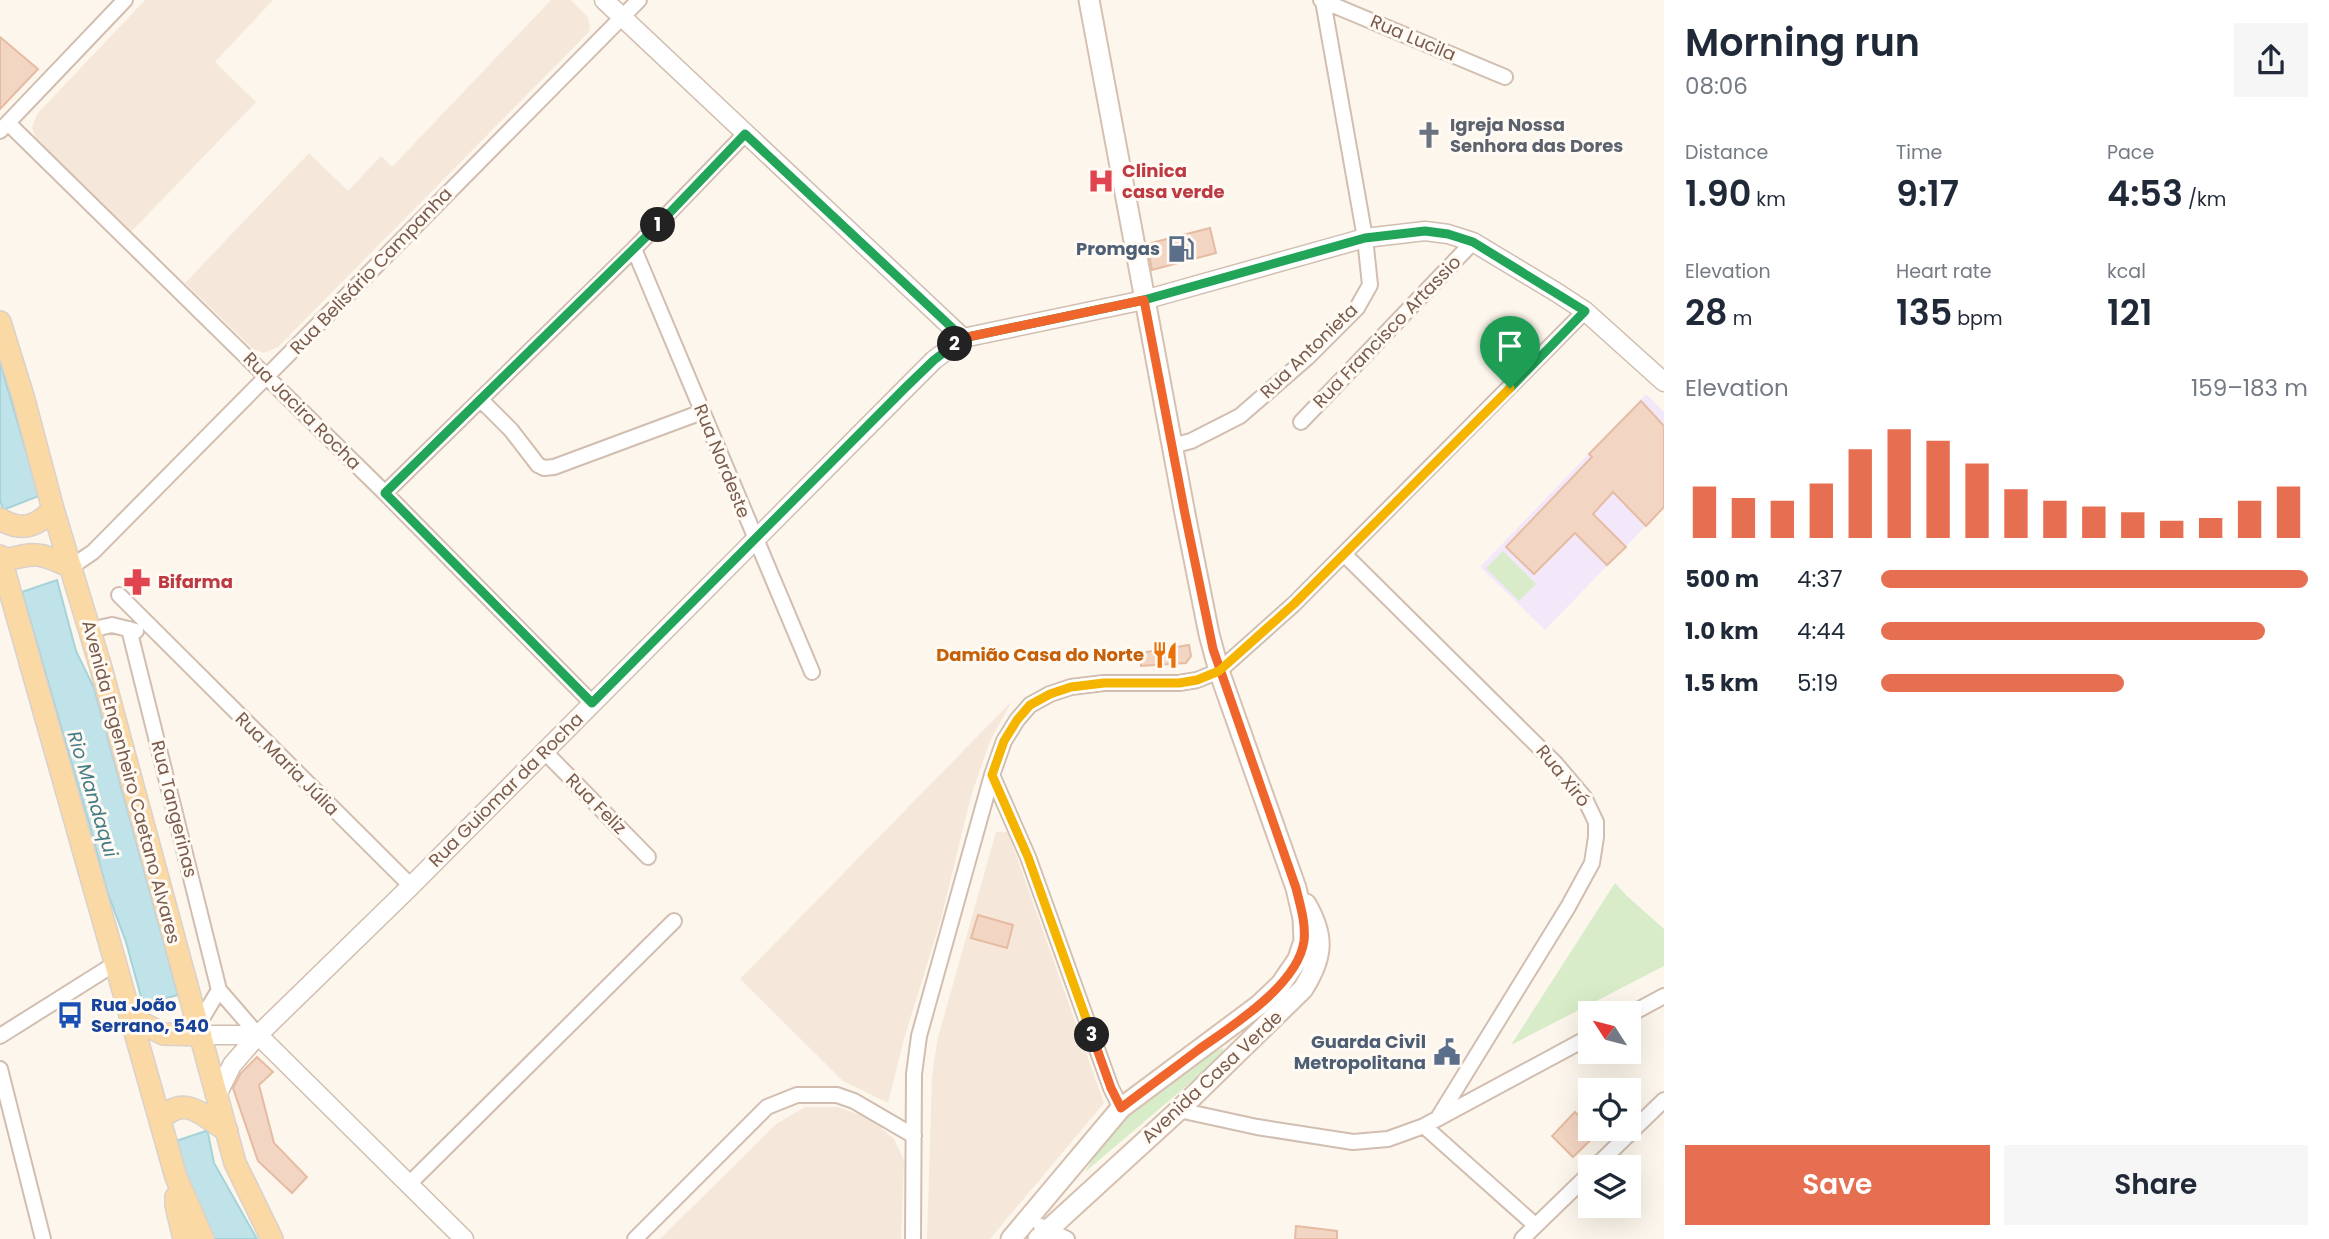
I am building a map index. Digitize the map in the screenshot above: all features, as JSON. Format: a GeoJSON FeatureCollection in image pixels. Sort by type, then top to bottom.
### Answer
{"type":"FeatureCollection","features":[{"type":"Feature","properties":{"kind":"main road","name":"Avenida Casa Verde"},"geometry":{"type":"LineString","coordinates":[[1038,1229],[1121,1108],[1259,1005],[1281,984],[1298,959],[1304,941],[1303,918],[1296,888],[1219,671],[1204,607],[1089,0]]}},
{"type":"Feature","properties":{"kind":"main road","name":"Avenida Engenheiro Caetano Alvares"},"geometry":{"type":"LineString","coordinates":[[0,321],[90,630],[235,1163],[272,1239]]}},
{"type":"Feature","properties":{"kind":"main road"},"geometry":{"type":"LineString","coordinates":[[0,519],[13,526],[25,527],[41,522],[53,509]]}},
{"type":"Feature","properties":{"kind":"main road"},"geometry":{"type":"LineString","coordinates":[[71,567],[34,553],[0,560],[176,1177],[203,1239]]}},
{"type":"Feature","properties":{"kind":"main road","name":"Avenida Casa Verde"},"geometry":{"type":"LineString","coordinates":[[1011,1239],[1038,1229],[1179,1110],[1303,989],[1315,969],[1319,954],[1319,932],[1296,888]]}},
{"type":"Feature","properties":{"kind":"main road"},"geometry":{"type":"LineString","coordinates":[[131,1017],[163,1034],[199,1030]]}},
{"type":"Feature","properties":{"kind":"main road"},"geometry":{"type":"LineString","coordinates":[[160,1121],[177,1107],[189,1108],[200,1112],[227,1131]]}},
{"type":"Feature","properties":{"kind":"main road"},"geometry":{"type":"LineString","coordinates":[[176,1177],[176,1205],[184,1239]]}},
{"type":"Feature","properties":{"kind":"street"},"geometry":{"type":"LineString","coordinates":[[4,127],[125,0]]}},
{"type":"Feature","properties":{"kind":"street"},"geometry":{"type":"LineString","coordinates":[[604,0],[963,338],[1144,300],[1365,238],[1425,231],[1448,234],[1473,242],[1585,311],[1664,382]]}},
{"type":"Feature","properties":{"kind":"street","name":"Rua Belisário Campanha"},"geometry":{"type":"LineString","coordinates":[[71,567],[93,552],[639,0]]}},
{"type":"Feature","properties":{"kind":"street","name":"Rua Lucila"},"geometry":{"type":"LineString","coordinates":[[1322,0],[1505,77]]}},
{"type":"Feature","properties":{"kind":"street","name":"Rua Antonieta"},"geometry":{"type":"LineString","coordinates":[[1172,446],[1191,441],[1240,416],[1308,357],[1357,308],[1370,285],[1365,238],[1322,0]]}},
{"type":"Feature","properties":{"kind":"street","name":"Rua Jacira Rocha"},"geometry":{"type":"LineString","coordinates":[[4,127],[267,377],[592,703]]}},
{"type":"Feature","properties":{"kind":"street"},"geometry":{"type":"LineString","coordinates":[[385,493],[634,249],[745,134]]}},
{"type":"Feature","properties":{"kind":"street","name":"Rua Francisco Artassio"},"geometry":{"type":"LineString","coordinates":[[1301,422],[1473,242]]}},
{"type":"Feature","properties":{"kind":"street","name":"Rua Nordeste"},"geometry":{"type":"LineString","coordinates":[[634,249],[812,673]]}},
{"type":"Feature","properties":{"kind":"street"},"geometry":{"type":"LineString","coordinates":[[913,1239],[914,1073],[919,1036],[992,775],[1004,741],[1017,720],[1030,705],[1071,687],[1104,683],[1179,683],[1197,680],[1219,671],[1294,604],[1585,311]]}},
{"type":"Feature","properties":{"kind":"street","name":"Rua Guiomar da Rocha"},"geometry":{"type":"LineString","coordinates":[[217,1095],[232,1065],[258,1035],[411,886],[934,360],[963,338]]}},
{"type":"Feature","properties":{"kind":"street"},"geometry":{"type":"LineString","coordinates":[[481,400],[511,430],[538,465],[544,468],[554,467],[702,412]]}},
{"type":"Feature","properties":{"kind":"street","name":"Rua Xiró"},"geometry":{"type":"LineString","coordinates":[[1344,554],[1556,764],[1584,797],[1595,822],[1592,863],[1555,929],[1437,1118]]}},
{"type":"Feature","properties":{"kind":"street","name":"Rua Maria Júlia"},"geometry":{"type":"LineString","coordinates":[[119,595],[411,886]]}},
{"type":"Feature","properties":{"kind":"street","name":"Rua Maria Júlia"},"geometry":{"type":"LineString","coordinates":[[90,630],[112,625],[164,642]]}},
{"type":"Feature","properties":{"kind":"street","name":"Rua Tangerinas"},"geometry":{"type":"LineString","coordinates":[[129,629],[219,990],[258,1035],[464,1239]]}},
{"type":"Feature","properties":{"kind":"street","name":"Rua Feliz"},"geometry":{"type":"LineString","coordinates":[[544,751],[648,857]]}},
{"type":"Feature","properties":{"kind":"street"},"geometry":{"type":"LineString","coordinates":[[992,775],[1028,857],[1111,1088],[1121,1108]]}},
{"type":"Feature","properties":{"kind":"street"},"geometry":{"type":"LineString","coordinates":[[409,1184],[674,921]]}},
{"type":"Feature","properties":{"kind":"street"},"geometry":{"type":"LineString","coordinates":[[0,1037],[116,963]]}},
{"type":"Feature","properties":{"kind":"street"},"geometry":{"type":"LineString","coordinates":[[219,990],[199,1030],[258,1035]]}},
{"type":"Feature","properties":{"kind":"street"},"geometry":{"type":"LineString","coordinates":[[1642,1008],[1664,996]]}},
{"type":"Feature","properties":{"kind":"street"},"geometry":{"type":"LineString","coordinates":[[1179,1110],[1257,1127],[1353,1142],[1388,1139],[1424,1126],[1578,1043]]}},
{"type":"Feature","properties":{"kind":"street"},"geometry":{"type":"LineString","coordinates":[[0,1069],[43,1239]]}},
{"type":"Feature","properties":{"kind":"street"},"geometry":{"type":"LineString","coordinates":[[635,1239],[767,1107],[797,1095],[837,1095],[846,1098],[914,1136]]}},
{"type":"Feature","properties":{"kind":"street"},"geometry":{"type":"LineString","coordinates":[[1607,1155],[1664,1100]]}},
{"type":"Feature","properties":{"kind":"street"},"geometry":{"type":"LineString","coordinates":[[1424,1126],[1535,1225]]}},
{"type":"Feature","properties":{"kind":"street"},"geometry":{"type":"LineString","coordinates":[[1522,1239],[1578,1184]]}},
{"type":"Feature","properties":{"kind":"street"},"geometry":{"type":"LineString","coordinates":[[1038,1229],[1068,1239]]}},
{"type":"Feature","properties":{"kind":"shaded area"},"geometry":{"type":"Polygon","coordinates":[[[145,0],[273,0],[215,62],[256,102],[131,232],[37,141],[32,128],[37,114],[145,0]]]}},
{"type":"Feature","properties":{"kind":"shaded area"},"geometry":{"type":"Polygon","coordinates":[[[551,0],[571,0],[587,16],[589,32],[278,347],[264,353],[253,349],[185,283],[309,153],[348,191],[381,156],[392,167],[551,0]]]}},
{"type":"Feature","properties":{"kind":"shaded area"},"geometry":{"type":"Polygon","coordinates":[[[1646,394],[1664,412],[1664,507],[1545,630],[1480,567],[1646,394]]]}},
{"type":"Feature","properties":{"kind":"shaded area"},"geometry":{"type":"Polygon","coordinates":[[[1012,701],[990,741],[971,796],[941,919],[904,1039],[888,1103],[843,1081],[740,979],[1012,701]]]}},
{"type":"Feature","properties":{"kind":"shaded area"},"geometry":{"type":"Polygon","coordinates":[[[996,832],[1008,832],[1104,1103],[990,1239],[927,1239],[932,1077],[937,1041],[996,832]]]}},
{"type":"Feature","properties":{"kind":"shaded area"},"geometry":{"type":"Polygon","coordinates":[[[805,1107],[838,1107],[871,1119],[894,1139],[904,1160],[901,1239],[660,1239],[776,1124],[805,1107]]]}},
{"type":"Feature","properties":{"kind":"green space"},"geometry":{"type":"Polygon","coordinates":[[[1503,551],[1536,584],[1519,601],[1486,568],[1503,551]]]}},
{"type":"Feature","properties":{"kind":"green space"},"geometry":{"type":"Polygon","coordinates":[[[1615,883],[1664,929],[1664,966],[1596,1001],[1578,1001],[1578,1010],[1511,1045],[1615,883]]]}},
{"type":"Feature","properties":{"kind":"green space"},"geometry":{"type":"Polygon","coordinates":[[[1223,1048],[1224,1054],[1085,1172],[1110,1129],[1204,1057],[1223,1048]]]}},
{"type":"Feature","properties":{"kind":"water"},"geometry":{"type":"Polygon","coordinates":[[[0,362],[39,496],[3,510],[0,500],[0,362]]]}},
{"type":"Feature","properties":{"kind":"water","name":"Rio Mandaqui"},"geometry":{"type":"Polygon","coordinates":[[[57,580],[76,651],[94,688],[178,995],[143,1004],[126,942],[107,891],[22,592],[57,580]]]}},
{"type":"Feature","properties":{"kind":"water"},"geometry":{"type":"Polygon","coordinates":[[[206,1131],[214,1163],[257,1239],[214,1239],[187,1177],[176,1141],[206,1131]]]}},
{"type":"Feature","properties":{"kind":"building"},"geometry":{"type":"Polygon","coordinates":[[[0,37],[38,69],[0,109],[0,37]]]}},
{"type":"Feature","properties":{"kind":"building","name":"Promgas"},"geometry":{"type":"Polygon","coordinates":[[[1210,228],[1216,253],[1152,270],[1147,244],[1210,228]]]}},
{"type":"Feature","properties":{"kind":"building"},"geometry":{"type":"Polygon","coordinates":[[[1641,401],[1664,426],[1664,507],[1646,526],[1613,492],[1593,514],[1626,547],[1607,565],[1575,533],[1534,574],[1506,547],[1592,457],[1589,454],[1641,401]]]}},
{"type":"Feature","properties":{"kind":"building","name":"Damião Casa do Norte"},"geometry":{"type":"Polygon","coordinates":[[[1189,645],[1191,656],[1186,663],[1141,666],[1140,653],[1189,645]]]}},
{"type":"Feature","properties":{"kind":"building"},"geometry":{"type":"Polygon","coordinates":[[[978,915],[1013,925],[1007,948],[971,938],[978,915]]]}},
{"type":"Feature","properties":{"kind":"building"},"geometry":{"type":"Polygon","coordinates":[[[257,1057],[273,1072],[259,1085],[274,1143],[307,1177],[292,1193],[258,1161],[233,1088],[241,1073],[257,1057]]]}},
{"type":"Feature","properties":{"kind":"building"},"geometry":{"type":"Polygon","coordinates":[[[1575,1112],[1578,1115],[1578,1141],[1590,1141],[1573,1157],[1552,1136],[1575,1112]]]}},
{"type":"Feature","properties":{"kind":"building"},"geometry":{"type":"Polygon","coordinates":[[[1296,1226],[1337,1231],[1337,1239],[1295,1239],[1296,1226]]]}},
{"type":"Feature","properties":{"kind":"place","name":"Igreja Nossa Senhora das Dores"},"geometry":{"type":"Point","coordinates":[1429,135]}},
{"type":"Feature","properties":{"kind":"place","name":"Clinica casa verde"},"geometry":{"type":"Point","coordinates":[1101,181]}},
{"type":"Feature","properties":{"kind":"place","name":"Promgas"},"geometry":{"type":"Point","coordinates":[1181,249]}},
{"type":"Feature","properties":{"kind":"place","name":"Bifarma"},"geometry":{"type":"Point","coordinates":[137,582]}},
{"type":"Feature","properties":{"kind":"place","name":"Damião Casa do Norte"},"geometry":{"type":"Point","coordinates":[1165,655]}},
{"type":"Feature","properties":{"kind":"place","name":"Rua João Serrano, 540"},"geometry":{"type":"Point","coordinates":[70,1015]}},
{"type":"Feature","properties":{"kind":"place","name":"Guarda Civil Metropolitana"},"geometry":{"type":"Point","coordinates":[1447,1052]}},
{"type":"Feature","properties":{"kind":"route"},"geometry":{"type":"LineString","coordinates":[[1510,388],[1294,604],[1219,671],[1197,680],[1179,683],[1104,683],[1071,687],[1030,705],[1004,741],[992,775],[1028,857],[1111,1088],[1121,1108],[1259,1005],[1281,984],[1298,959],[1304,941],[1303,918],[1296,888],[1219,671],[1213,649],[1144,300],[1115,306],[963,338],[934,360],[905,388],[592,703],[385,493],[634,249],[745,134],[963,338],[1144,300],[1365,238],[1425,231],[1448,234],[1473,242],[1495,253],[1585,311],[1510,388]]}}]}
